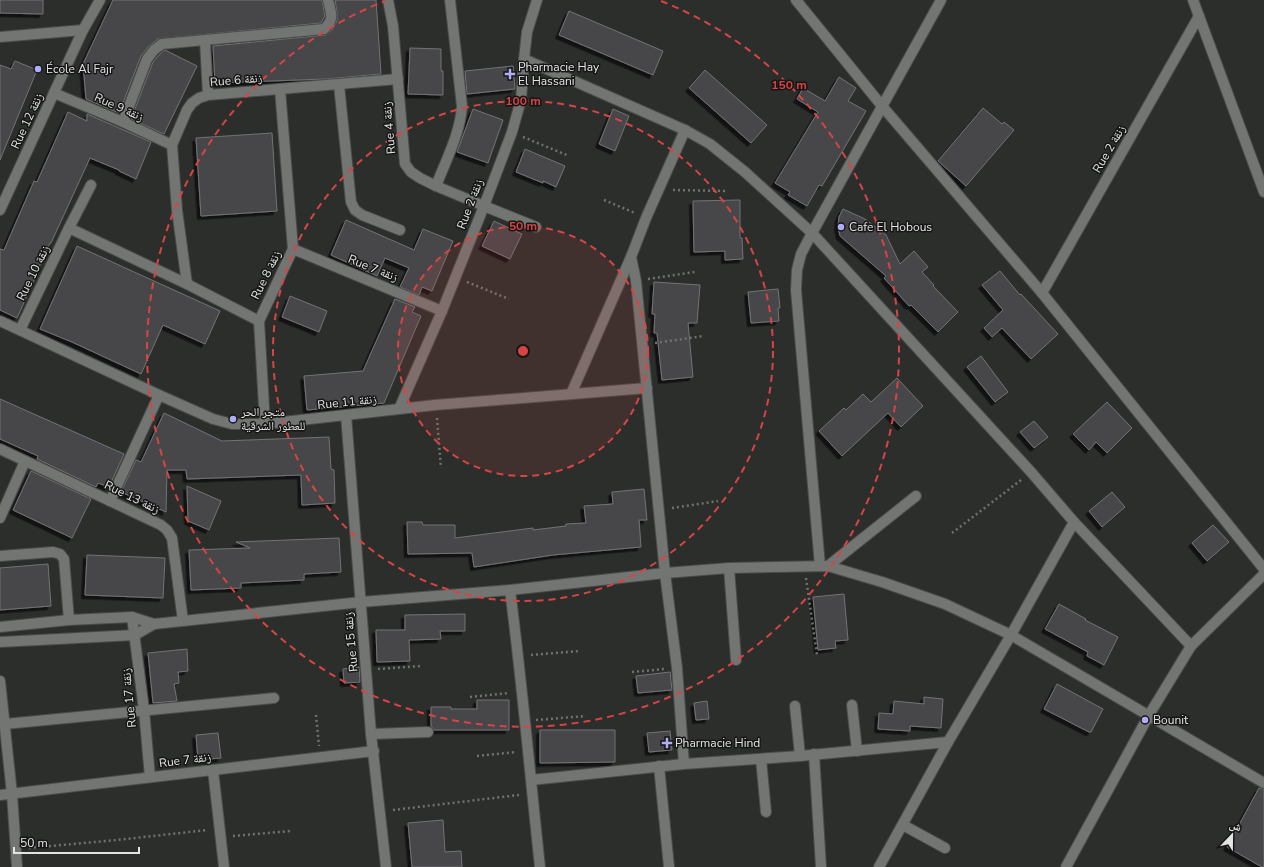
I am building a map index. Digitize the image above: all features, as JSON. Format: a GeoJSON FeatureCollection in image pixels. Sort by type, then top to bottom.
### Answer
{"type":"FeatureCollection","features":[{"type":"Feature","properties":{"kind":"street","name":"Rue 12 زنقة"},"geometry":{"type":"LineString","coordinates":[[0,210],[83,30],[100,0]]}},
{"type":"Feature","properties":{"kind":"street"},"geometry":{"type":"LineString","coordinates":[[123,122],[147,59],[154,50],[162,44],[324,29],[330,24],[332,17],[328,0]]}},
{"type":"Feature","properties":{"kind":"street","name":"Rue 4 زنقة"},"geometry":{"type":"LineString","coordinates":[[388,0],[393,26],[405,164],[410,172],[436,186],[536,227]]}},
{"type":"Feature","properties":{"kind":"street"},"geometry":{"type":"LineString","coordinates":[[436,186],[458,130],[462,106],[450,0]]}},
{"type":"Feature","properties":{"kind":"street","name":"Rue 2 زنقة"},"geometry":{"type":"LineString","coordinates":[[399,409],[456,277],[512,132],[522,100],[524,59],[528,32],[537,0]]}},
{"type":"Feature","properties":{"kind":"street"},"geometry":{"type":"LineString","coordinates":[[796,0],[882,106],[1042,293],[1264,569]]}},
{"type":"Feature","properties":{"kind":"street"},"geometry":{"type":"LineString","coordinates":[[824,566],[796,290],[797,270],[801,254],[812,233],[941,0]]}},
{"type":"Feature","properties":{"kind":"street"},"geometry":{"type":"LineString","coordinates":[[1192,0],[1264,192]]}},
{"type":"Feature","properties":{"kind":"street","name":"Rue 2 زنقة"},"geometry":{"type":"LineString","coordinates":[[1042,293],[1199,16]]}},
{"type":"Feature","properties":{"kind":"street"},"geometry":{"type":"LineString","coordinates":[[0,37],[83,30]]}},
{"type":"Feature","properties":{"kind":"street"},"geometry":{"type":"LineString","coordinates":[[205,41],[208,95]]}},
{"type":"Feature","properties":{"kind":"street"},"geometry":{"type":"LineString","coordinates":[[524,59],[685,130],[710,144],[745,172],[812,233],[1031,472],[1074,522],[1191,646]]}},
{"type":"Feature","properties":{"kind":"street","name":"Rue 6 زنقة"},"geometry":{"type":"LineString","coordinates":[[187,284],[177,210],[172,145],[187,110],[192,103],[199,98],[208,95],[398,79]]}},
{"type":"Feature","properties":{"kind":"street"},"geometry":{"type":"LineString","coordinates":[[339,85],[350,202],[355,210],[362,215],[400,230]]}},
{"type":"Feature","properties":{"kind":"street","name":"Rue 8 زنقة"},"geometry":{"type":"LineString","coordinates":[[265,424],[259,321],[293,249],[280,89]]}},
{"type":"Feature","properties":{"kind":"street","name":"Rue 9 زنقة"},"geometry":{"type":"LineString","coordinates":[[54,93],[123,122],[172,145]]}},
{"type":"Feature","properties":{"kind":"street"},"geometry":{"type":"LineString","coordinates":[[571,394],[685,130]]}},
{"type":"Feature","properties":{"kind":"street","name":"Rue 10 زنقة"},"geometry":{"type":"LineString","coordinates":[[20,330],[91,185]]}},
{"type":"Feature","properties":{"kind":"street"},"geometry":{"type":"LineString","coordinates":[[69,228],[187,284],[259,321]]}},
{"type":"Feature","properties":{"kind":"street","name":"Rue 7 زنقة"},"geometry":{"type":"LineString","coordinates":[[293,249],[442,311]]}},
{"type":"Feature","properties":{"kind":"street"},"geometry":{"type":"LineString","coordinates":[[631,257],[636,281],[665,573],[677,668],[684,764]]}},
{"type":"Feature","properties":{"kind":"street","name":"Rue 11 زنقة"},"geometry":{"type":"LineString","coordinates":[[0,321],[213,419],[232,424],[265,424],[435,405],[647,388]]}},
{"type":"Feature","properties":{"kind":"street"},"geometry":{"type":"LineString","coordinates":[[110,501],[159,395]]}},
{"type":"Feature","properties":{"kind":"street","name":"Rue 15 زنقة"},"geometry":{"type":"LineString","coordinates":[[346,415],[371,734],[386,867]]}},
{"type":"Feature","properties":{"kind":"street","name":"Rue 13 زنقة"},"geometry":{"type":"LineString","coordinates":[[0,449],[161,525],[168,530],[172,538],[183,621]]}},
{"type":"Feature","properties":{"kind":"street"},"geometry":{"type":"LineString","coordinates":[[0,518],[26,461]]}},
{"type":"Feature","properties":{"kind":"street"},"geometry":{"type":"LineString","coordinates":[[824,566],[916,496]]}},
{"type":"Feature","properties":{"kind":"street"},"geometry":{"type":"LineString","coordinates":[[879,867],[948,742],[1074,522]]}},
{"type":"Feature","properties":{"kind":"street"},"geometry":{"type":"LineString","coordinates":[[0,556],[53,552],[60,554],[64,559],[69,620]]}},
{"type":"Feature","properties":{"kind":"street"},"geometry":{"type":"LineString","coordinates":[[0,627],[69,620],[132,617],[154,624],[360,602],[510,590],[665,573],[729,568],[824,566],[882,582],[945,604],[1011,634],[1264,783]]}},
{"type":"Feature","properties":{"kind":"street"},"geometry":{"type":"LineString","coordinates":[[729,568],[736,660]]}},
{"type":"Feature","properties":{"kind":"street"},"geometry":{"type":"LineString","coordinates":[[1066,867],[1149,715],[1191,646],[1264,574]]}},
{"type":"Feature","properties":{"kind":"street"},"geometry":{"type":"LineString","coordinates":[[510,590],[519,656],[524,721],[540,867]]}},
{"type":"Feature","properties":{"kind":"street","name":"Rue 17 زنقة"},"geometry":{"type":"LineString","coordinates":[[132,617],[144,710],[150,777]]}},
{"type":"Feature","properties":{"kind":"street"},"geometry":{"type":"LineString","coordinates":[[0,642],[135,635],[154,624]]}},
{"type":"Feature","properties":{"kind":"street"},"geometry":{"type":"LineString","coordinates":[[0,681],[12,794],[17,867]]}},
{"type":"Feature","properties":{"kind":"street"},"geometry":{"type":"LineString","coordinates":[[5,724],[274,698]]}},
{"type":"Feature","properties":{"kind":"street"},"geometry":{"type":"LineString","coordinates":[[852,704],[857,751]]}},
{"type":"Feature","properties":{"kind":"street"},"geometry":{"type":"LineString","coordinates":[[795,706],[800,756]]}},
{"type":"Feature","properties":{"kind":"street"},"geometry":{"type":"LineString","coordinates":[[371,734],[428,732]]}},
{"type":"Feature","properties":{"kind":"street"},"geometry":{"type":"LineString","coordinates":[[531,780],[659,766],[800,756],[948,742]]}},
{"type":"Feature","properties":{"kind":"street","name":"Rue 7 زنقة"},"geometry":{"type":"LineString","coordinates":[[0,795],[374,751]]}},
{"type":"Feature","properties":{"kind":"street"},"geometry":{"type":"LineString","coordinates":[[814,754],[821,867]]}},
{"type":"Feature","properties":{"kind":"street"},"geometry":{"type":"LineString","coordinates":[[761,759],[766,812]]}},
{"type":"Feature","properties":{"kind":"street"},"geometry":{"type":"LineString","coordinates":[[659,766],[669,867]]}},
{"type":"Feature","properties":{"kind":"street"},"geometry":{"type":"LineString","coordinates":[[213,770],[224,867]]}},
{"type":"Feature","properties":{"kind":"street"},"geometry":{"type":"LineString","coordinates":[[903,825],[945,848]]}},
{"type":"Feature","properties":{"kind":"path"},"geometry":{"type":"LineString","coordinates":[[512,132],[569,156]]}},
{"type":"Feature","properties":{"kind":"path"},"geometry":{"type":"LineString","coordinates":[[658,190],[727,191]]}},
{"type":"Feature","properties":{"kind":"path"},"geometry":{"type":"LineString","coordinates":[[604,200],[646,218]]}},
{"type":"Feature","properties":{"kind":"path"},"geometry":{"type":"LineString","coordinates":[[636,281],[695,272]]}},
{"type":"Feature","properties":{"kind":"path"},"geometry":{"type":"LineString","coordinates":[[456,277],[508,299]]}},
{"type":"Feature","properties":{"kind":"path"},"geometry":{"type":"LineString","coordinates":[[642,345],[704,336]]}},
{"type":"Feature","properties":{"kind":"path"},"geometry":{"type":"LineString","coordinates":[[435,405],[441,468]]}},
{"type":"Feature","properties":{"kind":"path"},"geometry":{"type":"LineString","coordinates":[[952,534],[1031,472]]}},
{"type":"Feature","properties":{"kind":"path"},"geometry":{"type":"LineString","coordinates":[[659,510],[718,500]]}},
{"type":"Feature","properties":{"kind":"path"},"geometry":{"type":"LineString","coordinates":[[804,566],[816,656]]}},
{"type":"Feature","properties":{"kind":"path"},"geometry":{"type":"LineString","coordinates":[[519,656],[580,651]]}},
{"type":"Feature","properties":{"kind":"path"},"geometry":{"type":"LineString","coordinates":[[367,670],[421,666]]}},
{"type":"Feature","properties":{"kind":"path"},"geometry":{"type":"LineString","coordinates":[[632,672],[677,668]]}},
{"type":"Feature","properties":{"kind":"path"},"geometry":{"type":"LineString","coordinates":[[470,697],[522,691]]}},
{"type":"Feature","properties":{"kind":"path"},"geometry":{"type":"LineString","coordinates":[[316,715],[321,757]]}},
{"type":"Feature","properties":{"kind":"path"},"geometry":{"type":"LineString","coordinates":[[524,721],[586,716]]}},
{"type":"Feature","properties":{"kind":"path"},"geometry":{"type":"LineString","coordinates":[[477,756],[528,751]]}},
{"type":"Feature","properties":{"kind":"path"},"geometry":{"type":"LineString","coordinates":[[381,812],[532,794]]}},
{"type":"Feature","properties":{"kind":"path"},"geometry":{"type":"LineString","coordinates":[[16,849],[220,833],[290,831]]}},
{"type":"Feature","properties":{"kind":"building"},"geometry":{"type":"Polygon","coordinates":[[[0,0],[43,0],[43,14],[0,13],[0,0]]]}},
{"type":"Feature","properties":{"kind":"building"},"geometry":{"type":"Polygon","coordinates":[[[113,0],[322,0],[325,16],[321,23],[158,39],[149,46],[141,56],[119,113],[86,99],[83,64],[113,0]]]}},
{"type":"Feature","properties":{"kind":"building"},"geometry":{"type":"Polygon","coordinates":[[[335,0],[376,0],[381,74],[326,79],[215,83],[213,46],[325,35],[332,30],[337,21],[335,0]]]}},
{"type":"Feature","properties":{"kind":"building"},"geometry":{"type":"Polygon","coordinates":[[[569,11],[663,51],[653,75],[559,35],[569,11]]]}},
{"type":"Feature","properties":{"kind":"building"},"geometry":{"type":"Polygon","coordinates":[[[410,48],[441,49],[443,95],[408,94],[410,48]]]}},
{"type":"Feature","properties":{"kind":"building"},"geometry":{"type":"Polygon","coordinates":[[[165,50],[197,66],[164,134],[131,119],[153,62],[165,50]]]}},
{"type":"Feature","properties":{"kind":"building"},"geometry":{"type":"Polygon","coordinates":[[[15,61],[37,70],[0,160],[0,65],[11,69],[15,61]]]}},
{"type":"Feature","properties":{"kind":"building"},"geometry":{"type":"Polygon","coordinates":[[[513,66],[515,89],[467,94],[465,71],[513,66]]]}},
{"type":"Feature","properties":{"kind":"building"},"geometry":{"type":"Polygon","coordinates":[[[705,70],[767,125],[751,143],[689,88],[705,70]]]}},
{"type":"Feature","properties":{"kind":"building"},"geometry":{"type":"Polygon","coordinates":[[[839,77],[856,88],[848,101],[866,111],[822,186],[819,185],[807,206],[788,195],[790,192],[775,183],[818,112],[797,99],[803,88],[825,101],[839,77]]]}},
{"type":"Feature","properties":{"kind":"building"},"geometry":{"type":"Polygon","coordinates":[[[983,108],[1002,124],[1004,122],[1014,130],[966,186],[938,161],[983,108]]]}},
{"type":"Feature","properties":{"kind":"building"},"geometry":{"type":"Polygon","coordinates":[[[473,109],[503,120],[488,163],[457,152],[473,109]]]}},
{"type":"Feature","properties":{"kind":"building"},"geometry":{"type":"Polygon","coordinates":[[[613,109],[629,116],[615,151],[599,144],[613,109]]]}},
{"type":"Feature","properties":{"kind":"building"},"geometry":{"type":"Polygon","coordinates":[[[68,112],[87,121],[87,114],[151,142],[136,179],[90,158],[17,318],[0,310],[0,249],[4,250],[34,181],[37,182],[68,112]]]}},
{"type":"Feature","properties":{"kind":"building"},"geometry":{"type":"Polygon","coordinates":[[[272,133],[277,211],[201,216],[196,138],[272,133]]]}},
{"type":"Feature","properties":{"kind":"building"},"geometry":{"type":"Polygon","coordinates":[[[525,149],[565,166],[556,187],[516,172],[525,149]]]}},
{"type":"Feature","properties":{"kind":"building"},"geometry":{"type":"Polygon","coordinates":[[[740,200],[740,238],[742,238],[743,259],[725,260],[725,251],[694,252],[693,201],[740,200]]]}},
{"type":"Feature","properties":{"kind":"building"},"geometry":{"type":"Polygon","coordinates":[[[843,209],[865,219],[886,235],[900,264],[914,251],[928,267],[922,272],[958,312],[938,332],[911,305],[909,306],[884,278],[886,276],[840,236],[838,227],[839,217],[843,209]]]}},
{"type":"Feature","properties":{"kind":"building"},"geometry":{"type":"Polygon","coordinates":[[[346,220],[414,250],[423,229],[453,241],[432,291],[422,287],[419,295],[400,287],[409,268],[385,258],[377,276],[331,255],[346,220]]]}},
{"type":"Feature","properties":{"kind":"building"},"geometry":{"type":"Polygon","coordinates":[[[494,221],[522,234],[510,259],[482,246],[494,221]]]}},
{"type":"Feature","properties":{"kind":"building"},"geometry":{"type":"Polygon","coordinates":[[[77,246],[220,311],[205,344],[163,325],[141,374],[40,329],[77,246]]]}},
{"type":"Feature","properties":{"kind":"building"},"geometry":{"type":"Polygon","coordinates":[[[1000,271],[1020,295],[1021,294],[1058,334],[1031,359],[1002,328],[992,337],[984,328],[1003,310],[982,285],[1000,271]]]}},
{"type":"Feature","properties":{"kind":"building"},"geometry":{"type":"Polygon","coordinates":[[[654,282],[700,285],[697,323],[688,323],[693,377],[662,380],[657,333],[654,333],[655,314],[652,314],[654,282]]]}},
{"type":"Feature","properties":{"kind":"building"},"geometry":{"type":"Polygon","coordinates":[[[778,289],[780,308],[778,308],[779,321],[751,323],[748,292],[778,289]]]}},
{"type":"Feature","properties":{"kind":"building"},"geometry":{"type":"Polygon","coordinates":[[[290,296],[327,311],[319,332],[282,317],[290,296]]]}},
{"type":"Feature","properties":{"kind":"building"},"geometry":{"type":"Polygon","coordinates":[[[395,299],[415,307],[412,312],[421,316],[384,403],[307,410],[304,376],[363,371],[395,299]]]}},
{"type":"Feature","properties":{"kind":"building"},"geometry":{"type":"Polygon","coordinates":[[[981,356],[1008,392],[995,402],[967,367],[981,356]]]}},
{"type":"Feature","properties":{"kind":"building"},"geometry":{"type":"Polygon","coordinates":[[[897,378],[923,406],[901,427],[888,413],[842,456],[819,431],[844,408],[846,410],[863,394],[871,402],[897,378]]]}},
{"type":"Feature","properties":{"kind":"building"},"geometry":{"type":"Polygon","coordinates":[[[0,399],[124,454],[109,487],[98,483],[96,487],[37,459],[38,456],[0,439],[0,399]]]}},
{"type":"Feature","properties":{"kind":"building"},"geometry":{"type":"Polygon","coordinates":[[[1107,402],[1132,428],[1107,453],[1096,442],[1089,450],[1073,434],[1107,402]]]}},
{"type":"Feature","properties":{"kind":"building"},"geometry":{"type":"Polygon","coordinates":[[[164,413],[222,441],[329,437],[331,469],[334,470],[335,503],[302,505],[301,475],[187,479],[186,470],[167,470],[166,512],[121,492],[136,460],[141,462],[164,413]]]}},
{"type":"Feature","properties":{"kind":"building"},"geometry":{"type":"Polygon","coordinates":[[[1034,421],[1048,437],[1034,448],[1020,432],[1034,421]]]}},
{"type":"Feature","properties":{"kind":"building"},"geometry":{"type":"Polygon","coordinates":[[[31,471],[91,499],[72,538],[13,510],[31,471]]]}},
{"type":"Feature","properties":{"kind":"building"},"geometry":{"type":"Polygon","coordinates":[[[187,486],[221,501],[209,530],[188,521],[187,486]]]}},
{"type":"Feature","properties":{"kind":"building"},"geometry":{"type":"Polygon","coordinates":[[[644,489],[647,520],[639,520],[641,547],[553,555],[474,567],[472,553],[408,554],[407,522],[422,522],[423,525],[455,525],[455,538],[533,528],[533,530],[566,526],[566,524],[586,523],[584,506],[613,504],[612,492],[644,489]]]}},
{"type":"Feature","properties":{"kind":"building"},"geometry":{"type":"Polygon","coordinates":[[[1112,492],[1125,507],[1102,527],[1089,511],[1112,492]]]}},
{"type":"Feature","properties":{"kind":"building"},"geometry":{"type":"Polygon","coordinates":[[[1213,525],[1229,542],[1207,561],[1192,543],[1213,525]]]}},
{"type":"Feature","properties":{"kind":"building"},"geometry":{"type":"Polygon","coordinates":[[[339,538],[341,572],[304,574],[304,580],[241,583],[241,588],[191,590],[189,550],[250,548],[236,542],[339,538]]]}},
{"type":"Feature","properties":{"kind":"building"},"geometry":{"type":"Polygon","coordinates":[[[87,555],[165,558],[163,598],[85,595],[87,555]]]}},
{"type":"Feature","properties":{"kind":"building"},"geometry":{"type":"Polygon","coordinates":[[[48,564],[51,606],[0,610],[0,568],[48,564]]]}},
{"type":"Feature","properties":{"kind":"building"},"geometry":{"type":"Polygon","coordinates":[[[844,594],[848,640],[835,641],[836,648],[818,650],[813,597],[844,594]]]}},
{"type":"Feature","properties":{"kind":"building"},"geometry":{"type":"Polygon","coordinates":[[[1059,604],[1086,619],[1085,620],[1118,637],[1104,665],[1087,656],[1088,652],[1045,629],[1059,604]]]}},
{"type":"Feature","properties":{"kind":"building"},"geometry":{"type":"Polygon","coordinates":[[[465,614],[465,631],[440,631],[441,639],[409,640],[410,661],[377,662],[376,630],[405,630],[405,615],[465,614]]]}},
{"type":"Feature","properties":{"kind":"building"},"geometry":{"type":"Polygon","coordinates":[[[187,649],[188,671],[178,672],[179,683],[174,684],[177,701],[153,703],[148,653],[187,649]]]}},
{"type":"Feature","properties":{"kind":"building"},"geometry":{"type":"Polygon","coordinates":[[[359,667],[360,682],[344,683],[343,669],[359,667]]]}},
{"type":"Feature","properties":{"kind":"building"},"geometry":{"type":"Polygon","coordinates":[[[670,672],[672,690],[638,693],[636,676],[670,672]]]}},
{"type":"Feature","properties":{"kind":"building"},"geometry":{"type":"Polygon","coordinates":[[[1057,684],[1103,709],[1091,732],[1044,709],[1057,684]]]}},
{"type":"Feature","properties":{"kind":"building"},"geometry":{"type":"Polygon","coordinates":[[[924,697],[943,699],[941,728],[910,726],[910,731],[878,729],[879,713],[893,714],[894,701],[924,704],[924,697]]]}},
{"type":"Feature","properties":{"kind":"building"},"geometry":{"type":"Polygon","coordinates":[[[477,700],[509,700],[509,730],[434,730],[431,726],[431,707],[477,709],[477,700]]]}},
{"type":"Feature","properties":{"kind":"building"},"geometry":{"type":"Polygon","coordinates":[[[707,701],[709,719],[696,720],[694,703],[707,701]]]}},
{"type":"Feature","properties":{"kind":"building"},"geometry":{"type":"Polygon","coordinates":[[[540,730],[615,730],[615,762],[540,763],[540,730]]]}},
{"type":"Feature","properties":{"kind":"building"},"geometry":{"type":"Polygon","coordinates":[[[670,731],[672,750],[649,752],[647,733],[670,731]]]}},
{"type":"Feature","properties":{"kind":"building"},"geometry":{"type":"Polygon","coordinates":[[[218,733],[221,758],[198,760],[196,735],[218,733]]]}},
{"type":"Feature","properties":{"kind":"building"},"geometry":{"type":"Polygon","coordinates":[[[1259,788],[1264,789],[1264,867],[1227,847],[1259,788]]]}},
{"type":"Feature","properties":{"kind":"building"},"geometry":{"type":"Polygon","coordinates":[[[443,820],[445,852],[461,851],[462,867],[412,867],[408,823],[443,820]]]}},
{"type":"Feature","properties":{"kind":"place","name":"École Al Fajr"},"geometry":{"type":"Point","coordinates":[38,69]}},
{"type":"Feature","properties":{"kind":"place","name":"Pharmacie Hay El Hassani"},"geometry":{"type":"Point","coordinates":[510,74]}},
{"type":"Feature","properties":{"kind":"place","name":"Cafe El Hobous"},"geometry":{"type":"Point","coordinates":[841,227]}},
{"type":"Feature","properties":{"kind":"place","name":"متجر الحر للعطور الشرقية"},"geometry":{"type":"Point","coordinates":[233,419]}},
{"type":"Feature","properties":{"kind":"place","name":"Bounit"},"geometry":{"type":"Point","coordinates":[1145,720]}},
{"type":"Feature","properties":{"kind":"place","name":"Pharmacie Hind"},"geometry":{"type":"Point","coordinates":[667,743]}}]}
